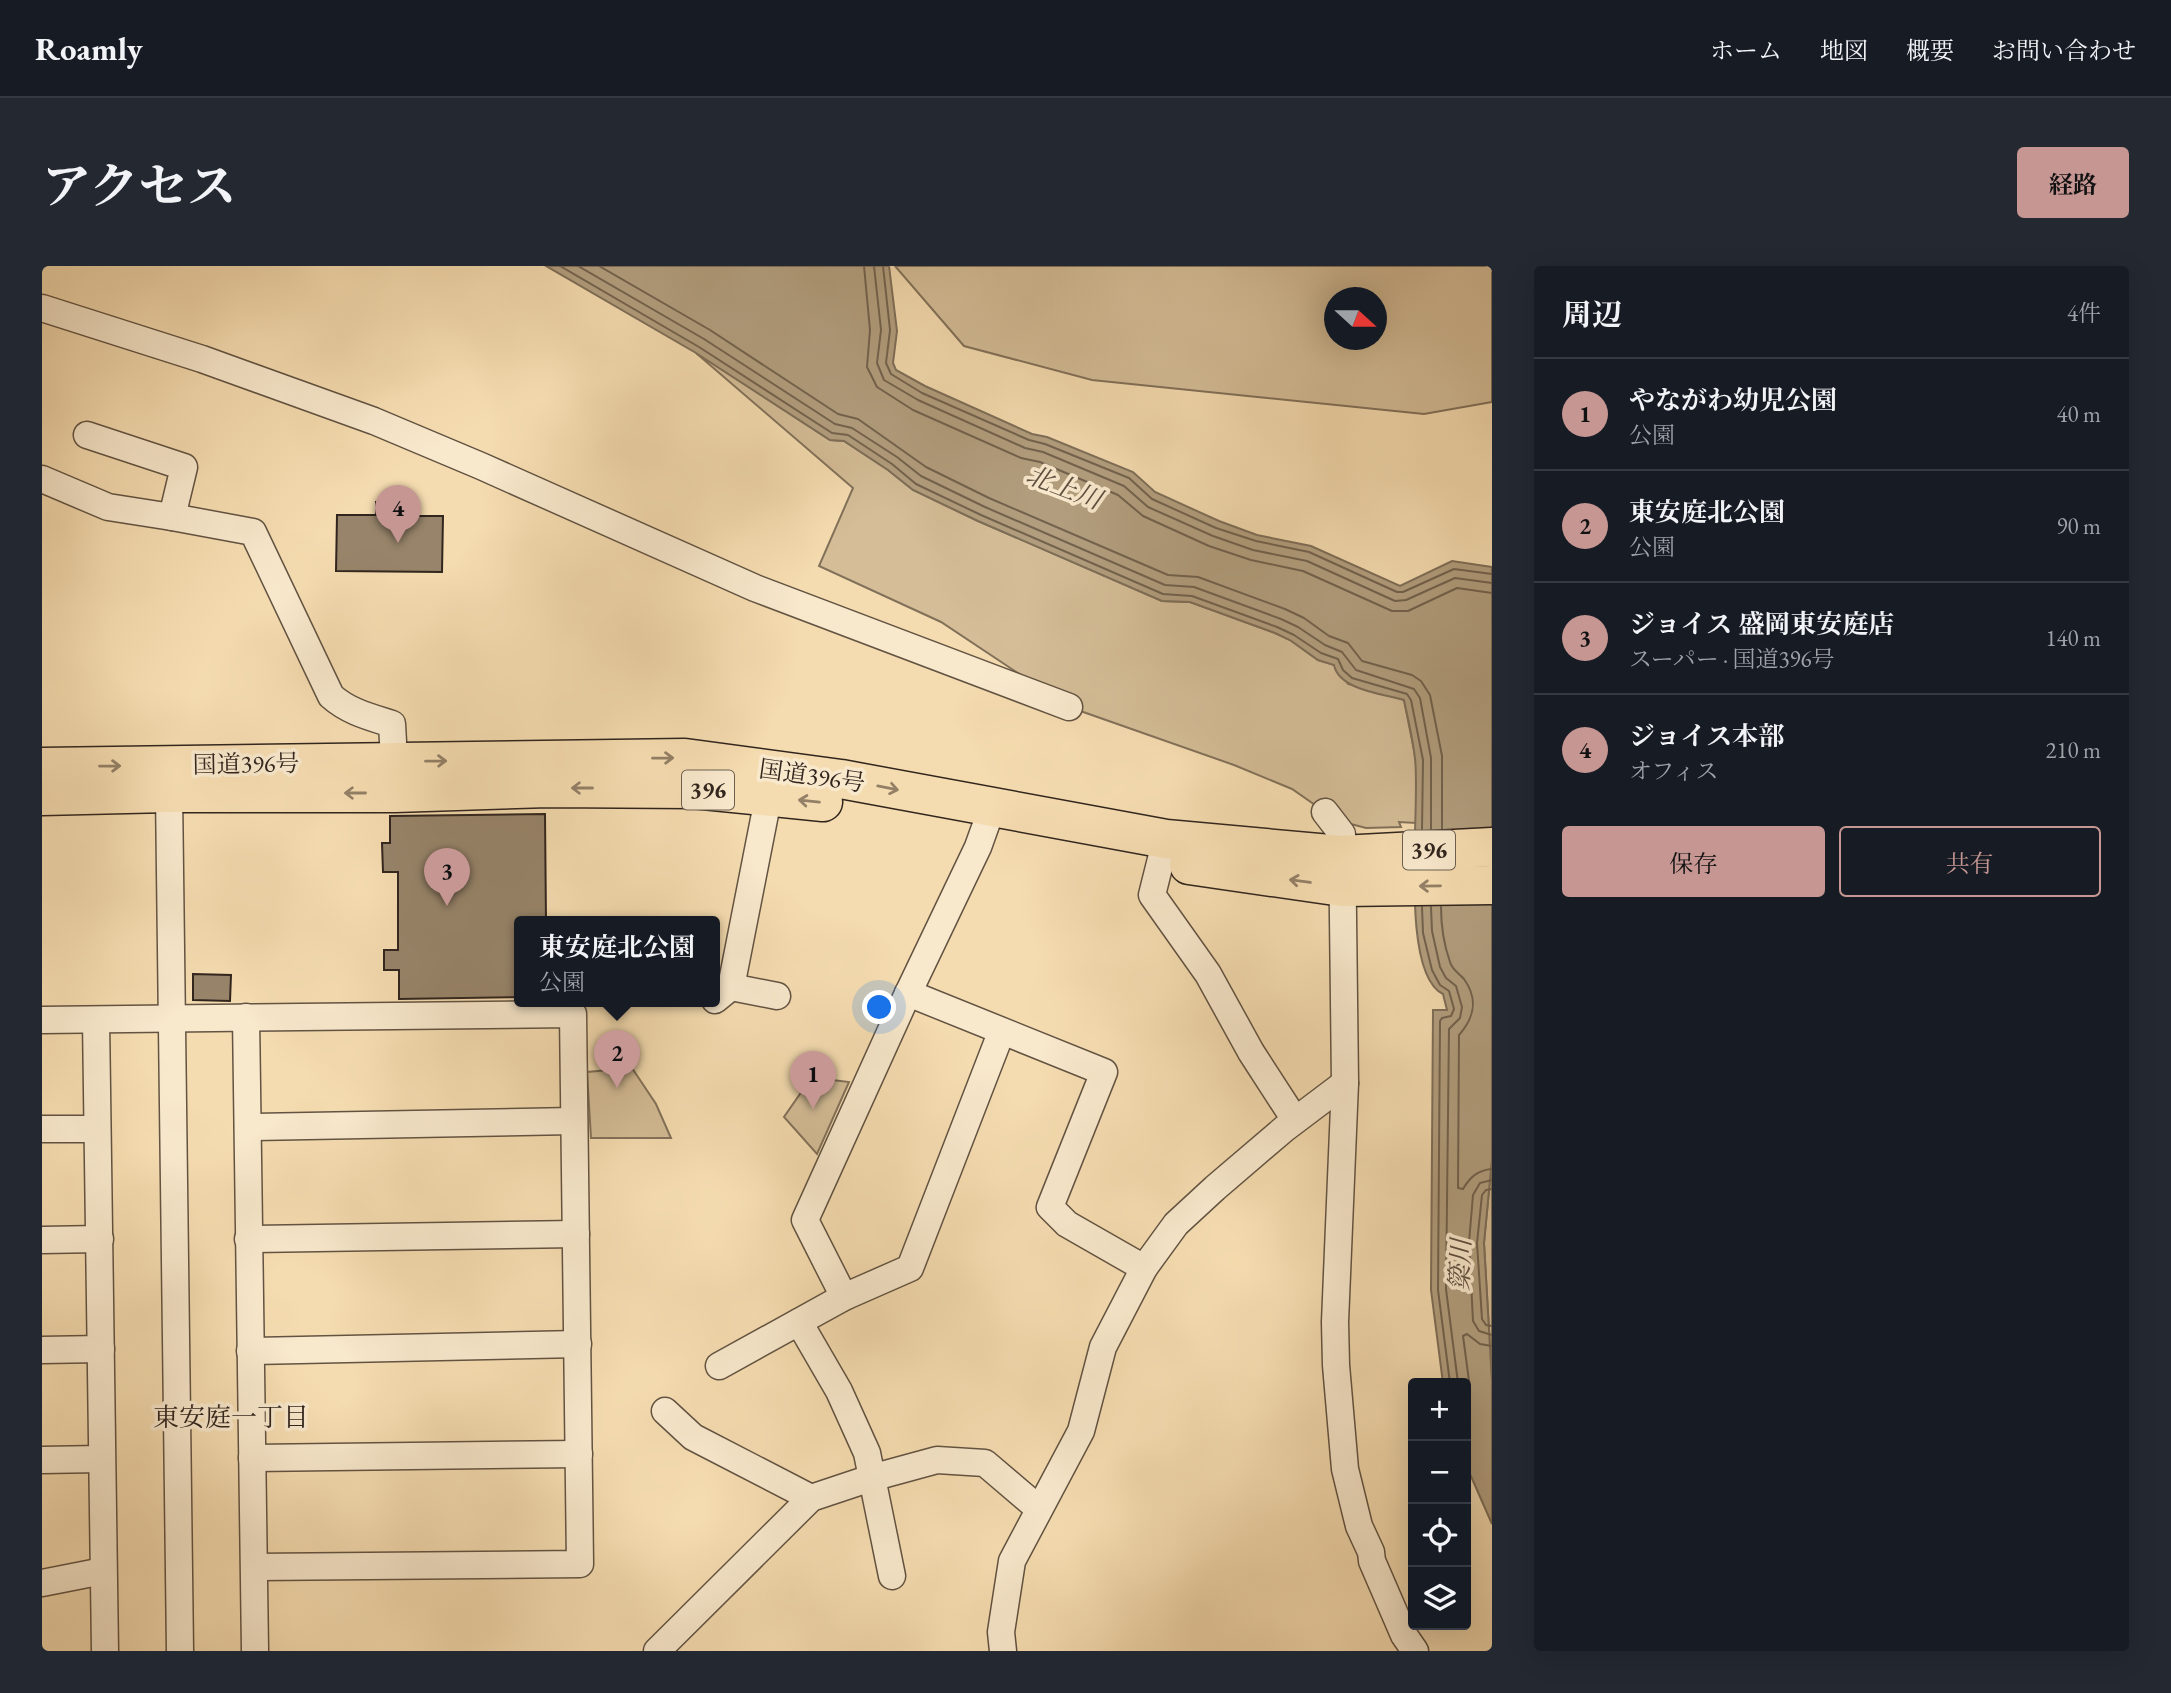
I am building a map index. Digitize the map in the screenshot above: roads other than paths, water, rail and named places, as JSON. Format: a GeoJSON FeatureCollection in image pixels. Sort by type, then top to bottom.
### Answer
{"type":"FeatureCollection","features":[{"type":"Feature","properties":{"kind":"highway","name":"国道396号"},"geometry":{"type":"LineString","coordinates":[[42,767],[395,777],[548,788],[693,789],[775,784],[836,803],[988,820],[1164,850],[1492,885]]}},
{"type":"Feature","properties":{"kind":"highway","name":"国道396号"},"geometry":{"type":"LineString","coordinates":[[42,796],[169,793],[395,777]]}},
{"type":"Feature","properties":{"kind":"highway","name":"国道396号"},"geometry":{"type":"LineString","coordinates":[[1354,871],[1492,847]]}},
{"type":"Feature","properties":{"kind":"street"},"geometry":{"type":"LineString","coordinates":[[42,308],[202,359],[374,421],[755,588],[1069,706]]}},
{"type":"Feature","properties":{"kind":"street"},"geometry":{"type":"LineString","coordinates":[[87,435],[184,467],[172,517]]}},
{"type":"Feature","properties":{"kind":"street"},"geometry":{"type":"LineString","coordinates":[[42,479],[108,507],[253,532],[331,696],[341,706],[392,724],[395,777]]}},
{"type":"Feature","properties":{"kind":"street"},"geometry":{"type":"LineString","coordinates":[[720,991],[775,784]]}},
{"type":"Feature","properties":{"kind":"street"},"geometry":{"type":"LineString","coordinates":[[169,793],[180,1651]]}},
{"type":"Feature","properties":{"kind":"street"},"geometry":{"type":"LineString","coordinates":[[1325,812],[1342,834],[1354,871],[1335,1322],[1345,1469],[1359,1526],[1371,1552],[1372,1561],[1404,1636],[1415,1651]]}},
{"type":"Feature","properties":{"kind":"street"},"geometry":{"type":"LineString","coordinates":[[844,1297],[805,1220],[988,820]]}},
{"type":"Feature","properties":{"kind":"street"},"geometry":{"type":"LineString","coordinates":[[1164,850],[1152,895],[1208,974],[1251,1052],[1295,1120]]}},
{"type":"Feature","properties":{"kind":"street"},"geometry":{"type":"LineString","coordinates":[[908,993],[1001,1033],[1104,1072],[1049,1207],[1067,1224],[1144,1268]]}},
{"type":"Feature","properties":{"kind":"street"},"geometry":{"type":"LineString","coordinates":[[720,1002],[777,996]]}},
{"type":"Feature","properties":{"kind":"street"},"geometry":{"type":"LineString","coordinates":[[42,1020],[573,1014],[580,1564],[255,1567]]}},
{"type":"Feature","properties":{"kind":"street"},"geometry":{"type":"LineString","coordinates":[[246,1017],[255,1651]]}},
{"type":"Feature","properties":{"kind":"street"},"geometry":{"type":"LineString","coordinates":[[96,1020],[105,1651]]}},
{"type":"Feature","properties":{"kind":"street"},"geometry":{"type":"LineString","coordinates":[[719,1366],[844,1297],[911,1268],[1001,1033]]}},
{"type":"Feature","properties":{"kind":"street"},"geometry":{"type":"LineString","coordinates":[[1003,1651],[1001,1633],[1012,1561],[1081,1431],[1103,1347],[1144,1268],[1176,1224],[1215,1188],[1295,1120],[1345,1083]]}},
{"type":"Feature","properties":{"kind":"street"},"geometry":{"type":"LineString","coordinates":[[248,1127],[573,1121]]}},
{"type":"Feature","properties":{"kind":"street"},"geometry":{"type":"LineString","coordinates":[[42,1129],[97,1129]]}},
{"type":"Feature","properties":{"kind":"street"},"geometry":{"type":"LineString","coordinates":[[248,1239],[576,1234]]}},
{"type":"Feature","properties":{"kind":"street"},"geometry":{"type":"LineString","coordinates":[[42,1240],[100,1239]]}},
{"type":"Feature","properties":{"kind":"street"},"geometry":{"type":"LineString","coordinates":[[799,1322],[839,1391],[867,1453],[892,1576]]}},
{"type":"Feature","properties":{"kind":"street"},"geometry":{"type":"LineString","coordinates":[[250,1351],[578,1344]]}},
{"type":"Feature","properties":{"kind":"street"},"geometry":{"type":"LineString","coordinates":[[42,1350],[101,1349]]}},
{"type":"Feature","properties":{"kind":"street"},"geometry":{"type":"LineString","coordinates":[[665,1411],[693,1437],[811,1499]]}},
{"type":"Feature","properties":{"kind":"street"},"geometry":{"type":"LineString","coordinates":[[252,1458],[579,1454]]}},
{"type":"Feature","properties":{"kind":"street"},"geometry":{"type":"LineString","coordinates":[[42,1460],[101,1459]]}},
{"type":"Feature","properties":{"kind":"street"},"geometry":{"type":"LineString","coordinates":[[657,1651],[811,1499],[871,1478],[937,1461],[985,1463],[1039,1509]]}},
{"type":"Feature","properties":{"kind":"street"},"geometry":{"type":"LineString","coordinates":[[42,1583],[103,1571]]}},
{"type":"Feature","properties":{"kind":"water"},"geometry":{"type":"Polygon","coordinates":[[[546,266],[889,266],[897,331],[893,363],[896,370],[925,386],[1032,434],[1047,437],[1133,472],[1155,492],[1219,521],[1257,535],[1311,546],[1400,586],[1452,561],[1492,567],[1492,1159],[1484,1243],[1492,1382],[1492,1524],[1471,1476],[1471,1378],[1442,1378],[1431,1290],[1433,1010],[1447,1010],[1443,994],[1429,979],[1420,954],[1414,886],[1415,759],[1404,700],[1353,685],[1344,680],[1334,665],[1318,660],[1275,633],[1190,602],[1162,601],[913,490],[844,441],[830,440],[696,353],[546,266]]]}},
{"type":"Feature","properties":{"kind":"place","name":"ジョイス本部"},"geometry":{"type":"Point","coordinates":[398,543]}},
{"type":"Feature","properties":{"kind":"place","name":"ジョイス 盛岡東安庭店"},"geometry":{"type":"Point","coordinates":[447,906]}},
{"type":"Feature","properties":{"kind":"place","name":"東安庭北公園"},"geometry":{"type":"Point","coordinates":[617,1088]}},
{"type":"Feature","properties":{"kind":"place","name":"やながわ幼児公園"},"geometry":{"type":"Point","coordinates":[813,1109]}},
{"type":"Feature","properties":{"kind":"district","name":"東安庭一丁目"},"geometry":{"type":"Point","coordinates":[231,1417]}},
{"type":"Feature","properties":{"kind":"water label","name":"北上川"},"geometry":{"type":"Point","coordinates":[1064,487]}},
{"type":"Feature","properties":{"kind":"water label","name":"簗川"},"geometry":{"type":"Point","coordinates":[1460,1265]}}]}
